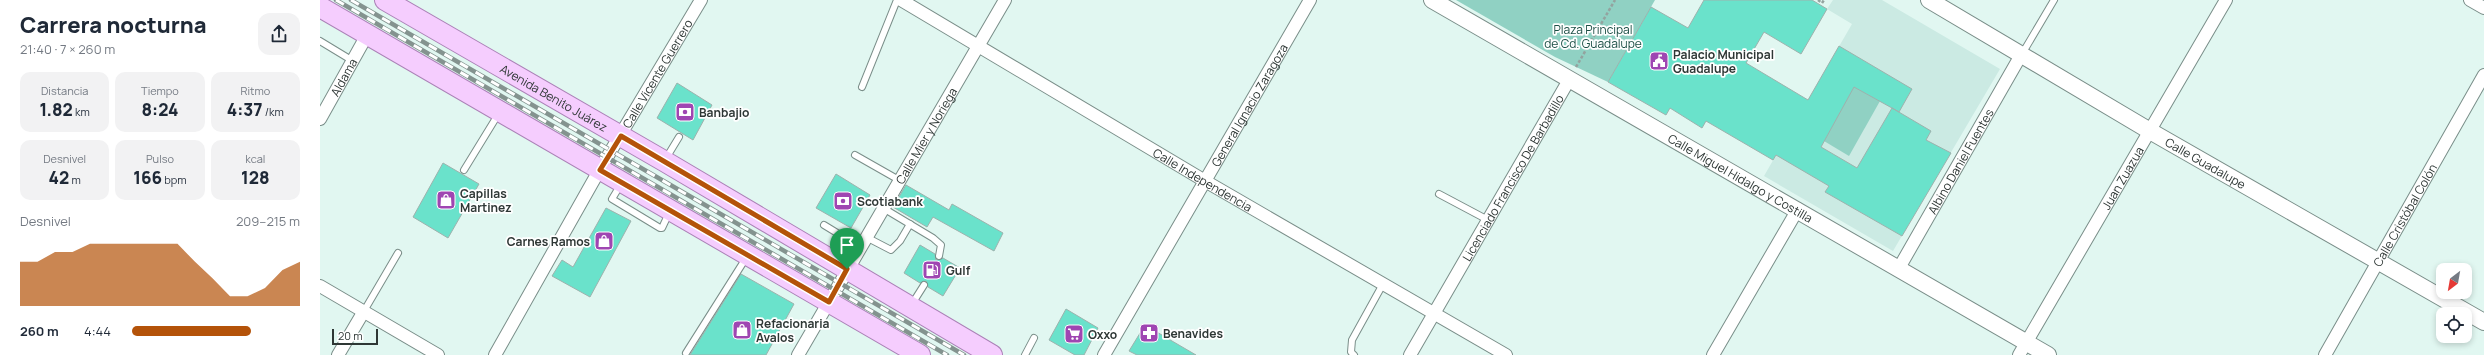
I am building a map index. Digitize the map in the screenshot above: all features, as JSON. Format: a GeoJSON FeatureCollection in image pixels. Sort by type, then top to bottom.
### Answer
{"type":"FeatureCollection","features":[{"type":"Feature","properties":{"kind":"main road","name":"Avenida Benito Juárez"},"geometry":{"type":"LineString","coordinates":[[388,1],[664,161],[992,355]]}},
{"type":"Feature","properties":{"kind":"main road"},"geometry":{"type":"LineString","coordinates":[[323,11],[367,34],[920,355]]}},
{"type":"Feature","properties":{"kind":"street","name":"Calle Vicente Guerrero"},"geometry":{"type":"LineString","coordinates":[[494,355],[600,170],[701,0]]}},
{"type":"Feature","properties":{"kind":"street","name":"Calle Independencia"},"geometry":{"type":"LineString","coordinates":[[902,0],[979,44],[1205,181],[1506,355]]}},
{"type":"Feature","properties":{"kind":"street","name":"Calle Mier y Noriega"},"geometry":{"type":"LineString","coordinates":[[798,355],[1005,0]]}},
{"type":"Feature","properties":{"kind":"street","name":"General Ignacio Zaragoza"},"geometry":{"type":"LineString","coordinates":[[1104,355],[1310,0]]}},
{"type":"Feature","properties":{"kind":"street","name":"Calle Miguel Hidalgo y Costilla"},"geometry":{"type":"LineString","coordinates":[[1432,0],[1899,268],[2023,349],[2048,355]]}},
{"type":"Feature","properties":{"kind":"street","name":"Calle Guadalupe"},"geometry":{"type":"LineString","coordinates":[[1928,0],[2150,131],[2484,322]]}},
{"type":"Feature","properties":{"kind":"street","name":"Juan Zuazua"},"geometry":{"type":"LineString","coordinates":[[2023,349],[2226,0]]}},
{"type":"Feature","properties":{"kind":"street"},"geometry":{"type":"LineString","coordinates":[[2470,0],[2484,8]]}},
{"type":"Feature","properties":{"kind":"street","name":"Aldama"},"geometry":{"type":"LineString","coordinates":[[320,119],[367,34]]}},
{"type":"Feature","properties":{"kind":"street","name":"Albino Daniel Fuentes"},"geometry":{"type":"LineString","coordinates":[[1899,268],[2021,55]]}},
{"type":"Feature","properties":{"kind":"street","name":"Calle Cristóbal Colón"},"geometry":{"type":"LineString","coordinates":[[2325,355],[2379,263],[2484,75]]}},
{"type":"Feature","properties":{"kind":"street","name":"Licenciado Francisco De Barbadillo"},"geometry":{"type":"LineString","coordinates":[[1410,355],[1569,80]]}},
{"type":"Feature","properties":{"kind":"street"},"geometry":{"type":"LineString","coordinates":[[1713,355],[1798,209]]}},
{"type":"Feature","properties":{"kind":"street"},"geometry":{"type":"LineString","coordinates":[[320,286],[438,355]]}},
{"type":"Feature","properties":{"kind":"street"},"geometry":{"type":"LineString","coordinates":[[338,355],[364,311]]}},
{"type":"Feature","properties":{"kind":"lane"},"geometry":{"type":"LineString","coordinates":[[862,87],[897,0]]}},
{"type":"Feature","properties":{"kind":"lane"},"geometry":{"type":"LineString","coordinates":[[2021,55],[2054,0]]}},
{"type":"Feature","properties":{"kind":"lane"},"geometry":{"type":"LineString","coordinates":[[320,41],[352,61]]}},
{"type":"Feature","properties":{"kind":"lane"},"geometry":{"type":"LineString","coordinates":[[464,170],[500,111]]}},
{"type":"Feature","properties":{"kind":"lane"},"geometry":{"type":"LineString","coordinates":[[664,161],[679,137]]}},
{"type":"Feature","properties":{"kind":"lane"},"geometry":{"type":"LineString","coordinates":[[855,155],[899,180]]}},
{"type":"Feature","properties":{"kind":"lane"},"geometry":{"type":"LineString","coordinates":[[1440,194],[1488,220]]}},
{"type":"Feature","properties":{"kind":"lane"},"geometry":{"type":"LineString","coordinates":[[883,208],[940,244],[939,256]]}},
{"type":"Feature","properties":{"kind":"lane"},"geometry":{"type":"LineString","coordinates":[[824,225],[863,242],[891,250],[900,241],[910,224]]}},
{"type":"Feature","properties":{"kind":"lane"},"geometry":{"type":"LineString","coordinates":[[364,311],[398,253]]}},
{"type":"Feature","properties":{"kind":"lane"},"geometry":{"type":"LineString","coordinates":[[686,353],[748,255]]}},
{"type":"Feature","properties":{"kind":"lane"},"geometry":{"type":"LineString","coordinates":[[1354,355],[1351,352],[1352,340],[1383,284]]}},
{"type":"Feature","properties":{"kind":"lane"},"geometry":{"type":"LineString","coordinates":[[911,307],[924,285]]}},
{"type":"Feature","properties":{"kind":"lane"},"geometry":{"type":"LineString","coordinates":[[1024,355],[1034,338]]}},
{"type":"Feature","properties":{"kind":"path"},"geometry":{"type":"LineString","coordinates":[[1569,80],[1615,0]]}},
{"type":"Feature","properties":{"kind":"path"},"geometry":{"type":"LineString","coordinates":[[1818,0],[1822,3],[1824,0]]}},
{"type":"Feature","properties":{"kind":"shaded area"},"geometry":{"type":"Polygon","coordinates":[[[1833,0],[1882,0],[2000,69],[1893,251],[1764,176],[1852,24],[1827,9],[1833,0]]]}},
{"type":"Feature","properties":{"kind":"green space","name":"Plaza Principal de Cd. Guadalupe"},"geometry":{"type":"Polygon","coordinates":[[[1456,0],[1655,0],[1608,82],[1555,57],[1456,0]]]}},
{"type":"Feature","properties":{"kind":"green space"},"geometry":{"type":"Polygon","coordinates":[[[1853,86],[1880,101],[1849,156],[1824,141],[1853,86]]]}},
{"type":"Feature","properties":{"kind":"building"},"geometry":{"type":"Polygon","coordinates":[[[1704,0],[1812,0],[1827,9],[1801,54],[1764,32],[1746,63],[1808,100],[1839,46],[1912,89],[1899,112],[1892,108],[1931,131],[1926,140],[1951,153],[1902,236],[1825,192],[1829,186],[1776,155],[1773,160],[1706,121],[1702,128],[1670,108],[1666,115],[1608,82],[1651,7],[1688,28],[1704,0]],[[1854,87],[1821,147],[1857,168],[1892,108],[1854,87]]]}},
{"type":"Feature","properties":{"kind":"building","name":"Banbajio"},"geometry":{"type":"Polygon","coordinates":[[[677,83],[712,105],[693,140],[657,118],[677,83]]]}},
{"type":"Feature","properties":{"kind":"building","name":"Capillas Martinez"},"geometry":{"type":"Polygon","coordinates":[[[443,163],[479,184],[448,238],[413,217],[443,163]]]}},
{"type":"Feature","properties":{"kind":"building","name":"Scotiabank"},"geometry":{"type":"Polygon","coordinates":[[[836,174],[870,195],[851,228],[816,208],[836,174]]]}},
{"type":"Feature","properties":{"kind":"building"},"geometry":{"type":"Polygon","coordinates":[[[906,185],[949,210],[952,204],[1003,233],[994,251],[933,217],[927,227],[893,207],[906,185]]]}},
{"type":"Feature","properties":{"kind":"building","name":"Carnes Ramos"},"geometry":{"type":"Polygon","coordinates":[[[606,208],[631,221],[590,297],[552,276],[562,260],[573,267],[606,208]]]}},
{"type":"Feature","properties":{"kind":"building","name":"Gulf"},"geometry":{"type":"Polygon","coordinates":[[[920,245],[935,254],[936,260],[943,258],[960,268],[943,296],[928,287],[926,281],[920,283],[904,273],[920,245]]]}},
{"type":"Feature","properties":{"kind":"building","name":"Refacionaria Avalos"},"geometry":{"type":"Polygon","coordinates":[[[741,274],[794,304],[766,355],[690,355],[741,274]]]}},
{"type":"Feature","properties":{"kind":"building","name":"Oxxo"},"geometry":{"type":"Polygon","coordinates":[[[1066,309],[1098,328],[1084,355],[1075,355],[1049,340],[1066,309]]]}},
{"type":"Feature","properties":{"kind":"building","name":"Benavides"},"geometry":{"type":"Polygon","coordinates":[[[1145,325],[1196,355],[1137,355],[1129,351],[1145,325]]]}},
{"type":"Feature","properties":{"kind":"railway"},"geometry":{"type":"LineString","coordinates":[[336,0],[947,355]]}},
{"type":"Feature","properties":{"kind":"railway"},"geometry":{"type":"LineString","coordinates":[[351,0],[964,355]]}},
{"type":"Feature","properties":{"kind":"place","name":"Palacio Municipal Guadalupe"},"geometry":{"type":"Point","coordinates":[1659,61]}},
{"type":"Feature","properties":{"kind":"place","name":"Banbajio"},"geometry":{"type":"Point","coordinates":[685,112]}},
{"type":"Feature","properties":{"kind":"place","name":"Capillas Martinez"},"geometry":{"type":"Point","coordinates":[446,200]}},
{"type":"Feature","properties":{"kind":"place","name":"Scotiabank"},"geometry":{"type":"Point","coordinates":[843,201]}},
{"type":"Feature","properties":{"kind":"place","name":"Carnes Ramos"},"geometry":{"type":"Point","coordinates":[604,241]}},
{"type":"Feature","properties":{"kind":"place","name":"Gulf"},"geometry":{"type":"Point","coordinates":[932,270]}},
{"type":"Feature","properties":{"kind":"place","name":"Refacionaria Avalos"},"geometry":{"type":"Point","coordinates":[742,330]}},
{"type":"Feature","properties":{"kind":"place","name":"Benavides"},"geometry":{"type":"Point","coordinates":[1149,333]}},
{"type":"Feature","properties":{"kind":"place","name":"Oxxo"},"geometry":{"type":"Point","coordinates":[1074,334]}},
{"type":"Feature","properties":{"kind":"route"},"geometry":{"type":"LineString","coordinates":[[621,136],[847,269],[829,302],[600,170],[621,136]]}}]}
